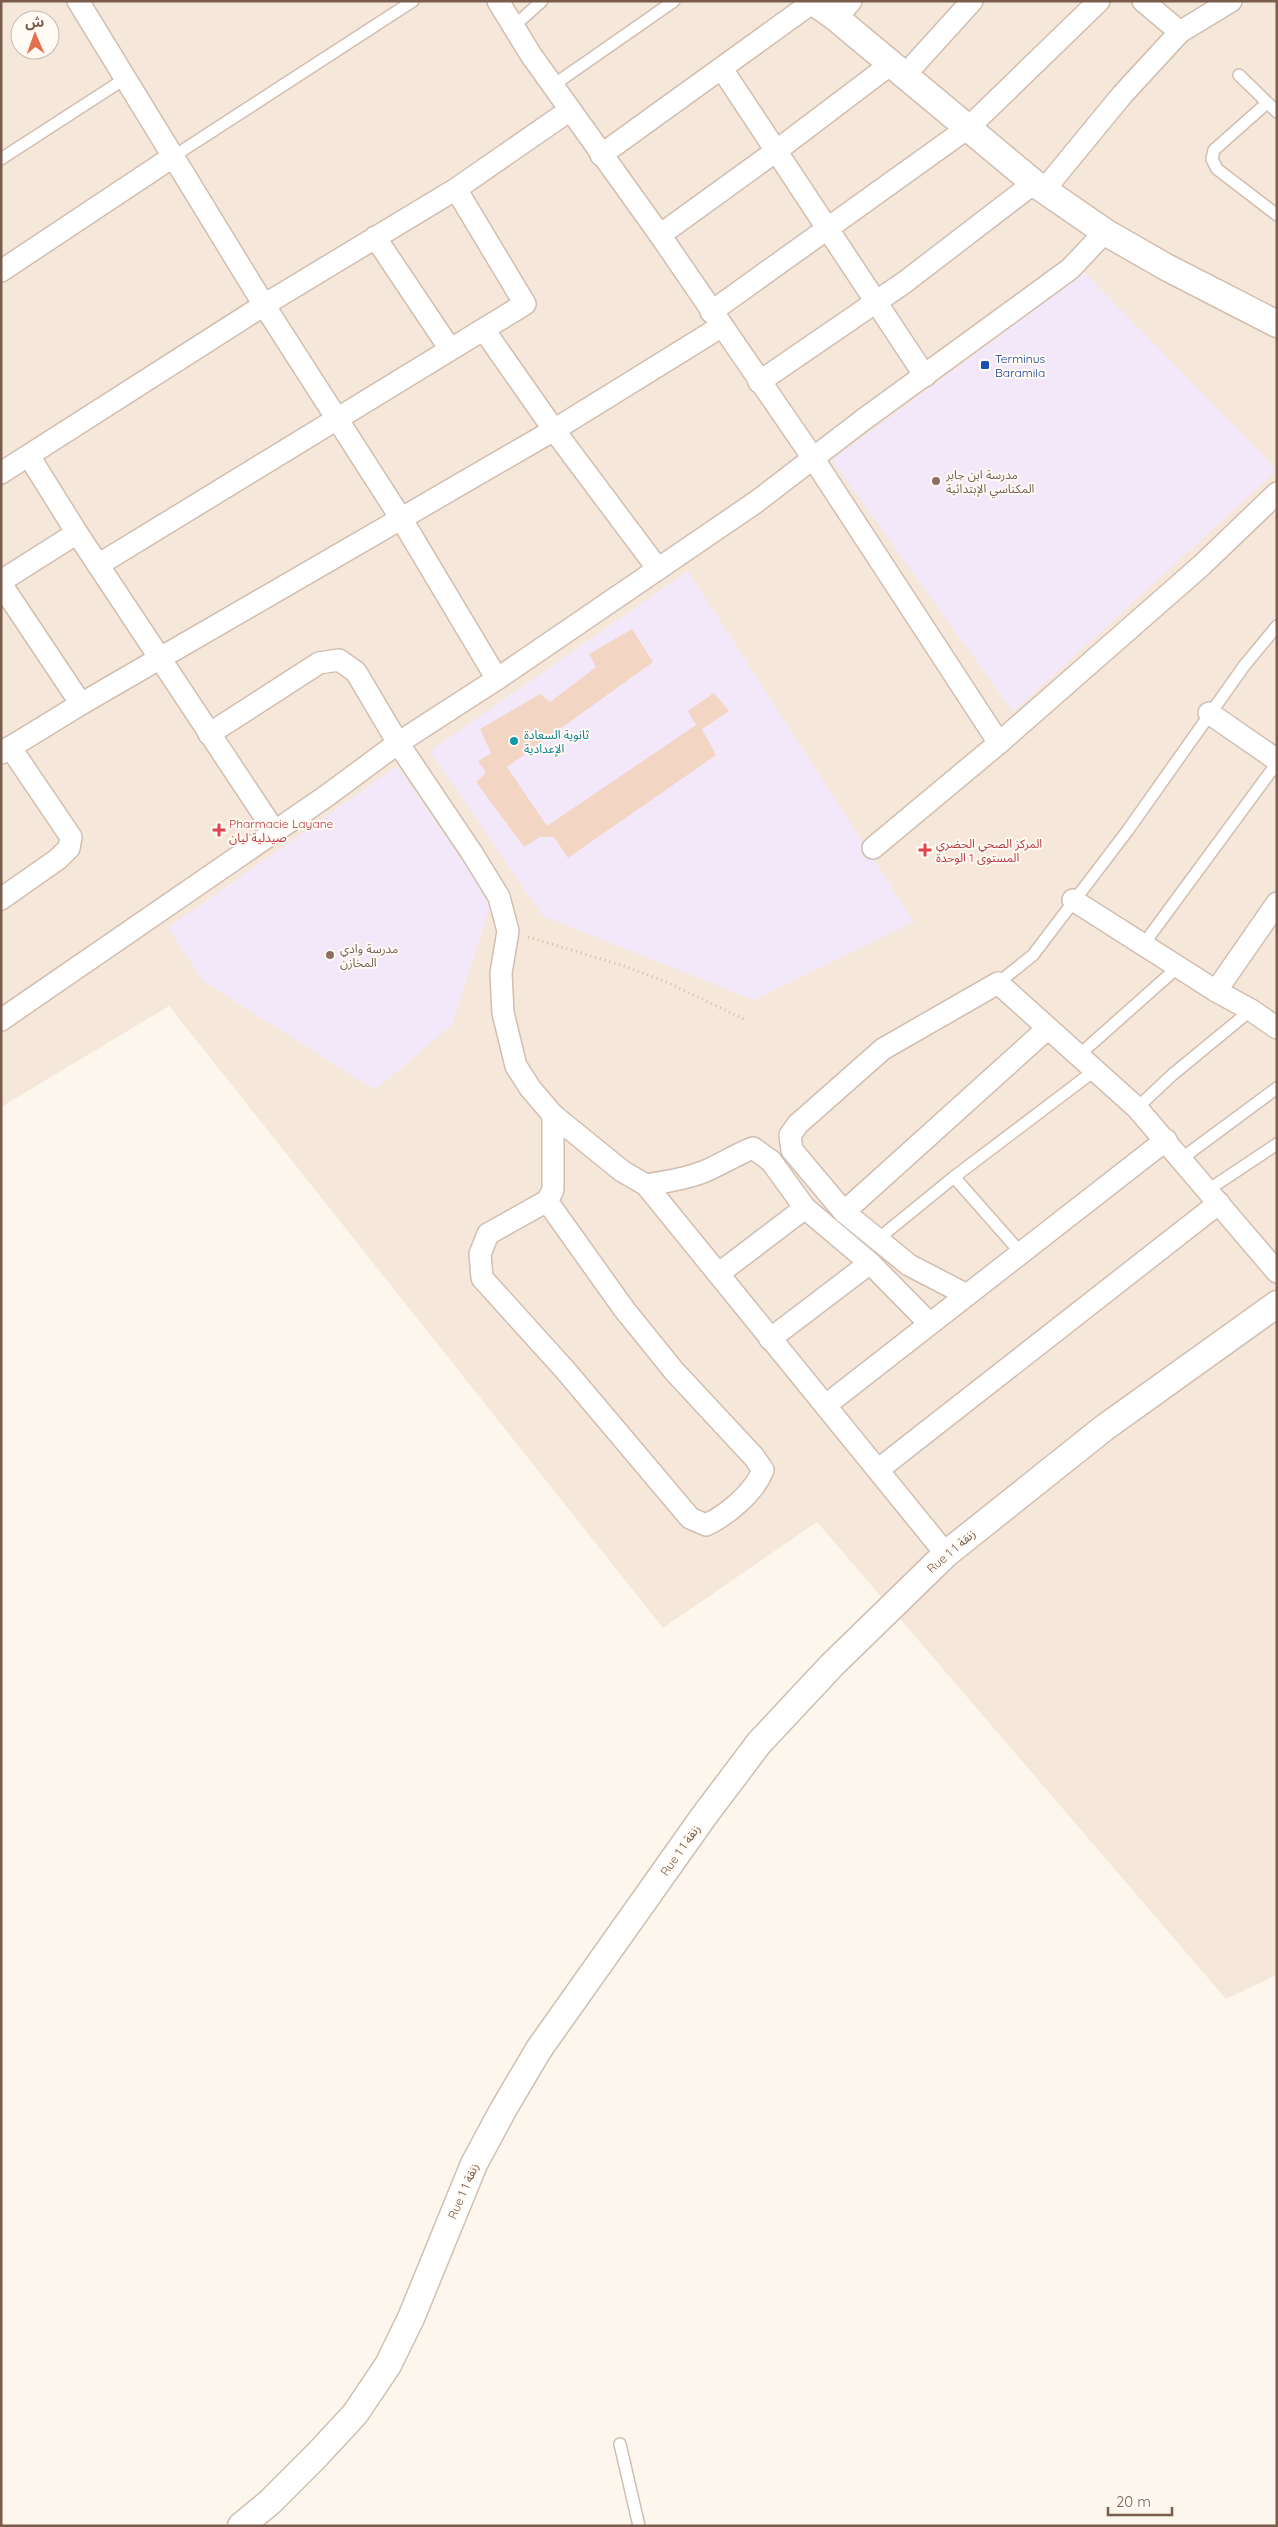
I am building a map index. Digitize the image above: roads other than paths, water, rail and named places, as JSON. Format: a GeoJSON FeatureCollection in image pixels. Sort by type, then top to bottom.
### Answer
{"type":"FeatureCollection","features":[{"type":"Feature","properties":{"kind":"street"},"geometry":{"type":"LineString","coordinates":[[78,1],[264,305],[402,520],[497,679]]}},
{"type":"Feature","properties":{"kind":"street"},"geometry":{"type":"LineString","coordinates":[[498,1],[552,86],[660,235],[759,382],[813,458],[999,743]]}},
{"type":"Feature","properties":{"kind":"street"},"geometry":{"type":"LineString","coordinates":[[660,235],[776,152],[898,70],[972,1]]}},
{"type":"Feature","properties":{"kind":"street"},"geometry":{"type":"LineString","coordinates":[[1,899],[58,859],[69,848],[71,837],[6,750],[81,704],[402,520],[554,430],[716,319],[828,229],[969,127],[1099,1]]}},
{"type":"Feature","properties":{"kind":"street"},"geometry":{"type":"LineString","coordinates":[[1143,1],[1180,32]]}},
{"type":"Feature","properties":{"kind":"street"},"geometry":{"type":"LineString","coordinates":[[759,382],[876,303],[1039,187],[1180,32],[1231,1]]}},
{"type":"Feature","properties":{"kind":"street"},"geometry":{"type":"LineString","coordinates":[[601,155],[813,2],[844,10],[898,70],[1039,187],[1105,232],[1166,267],[1277,324]]}},
{"type":"Feature","properties":{"kind":"street"},"geometry":{"type":"LineString","coordinates":[[722,69],[925,376]]}},
{"type":"Feature","properties":{"kind":"street"},"geometry":{"type":"LineString","coordinates":[[1,473],[264,305],[456,189],[570,110]]}},
{"type":"Feature","properties":{"kind":"street"},"geometry":{"type":"LineString","coordinates":[[1,271],[174,156]]}},
{"type":"Feature","properties":{"kind":"street"},"geometry":{"type":"LineString","coordinates":[[98,564],[525,304],[456,189]]}},
{"type":"Feature","properties":{"kind":"street"},"geometry":{"type":"LineString","coordinates":[[1,1020],[276,832],[398,743],[497,679],[756,502],[1070,269],[1105,232]]}},
{"type":"Feature","properties":{"kind":"street"},"geometry":{"type":"LineString","coordinates":[[375,238],[450,349]]}},
{"type":"Feature","properties":{"kind":"street"},"geometry":{"type":"LineString","coordinates":[[484,330],[554,430],[658,569]]}},
{"type":"Feature","properties":{"kind":"street"},"geometry":{"type":"LineString","coordinates":[[29,456],[160,660],[276,832]]}},
{"type":"Feature","properties":{"kind":"street"},"geometry":{"type":"LineString","coordinates":[[873,848],[999,743],[1202,566],[1277,493]]}},
{"type":"Feature","properties":{"kind":"street"},"geometry":{"type":"LineString","coordinates":[[77,533],[1,582],[81,704]]}},
{"type":"Feature","properties":{"kind":"street"},"geometry":{"type":"LineString","coordinates":[[209,734],[319,663],[339,660],[356,672],[398,743],[472,852],[499,897],[508,932],[501,973],[503,1013],[516,1066],[530,1088],[553,1115],[622,1171],[646,1185],[946,1554]]}},
{"type":"Feature","properties":{"kind":"street"},"geometry":{"type":"LineString","coordinates":[[1209,713],[1277,762]]}},
{"type":"Feature","properties":{"kind":"street"},"geometry":{"type":"LineString","coordinates":[[1072,900],[1276,1027]]}},
{"type":"Feature","properties":{"kind":"street"},"geometry":{"type":"LineString","coordinates":[[1216,991],[1277,903]]}},
{"type":"Feature","properties":{"kind":"street"},"geometry":{"type":"LineString","coordinates":[[967,1295],[909,1265],[844,1212],[792,1150],[790,1135],[798,1124],[883,1049],[998,983],[1079,1055],[1094,1071],[1138,1108],[1277,1272]]}},
{"type":"Feature","properties":{"kind":"street"},"geometry":{"type":"LineString","coordinates":[[844,1212],[1048,1028]]}},
{"type":"Feature","properties":{"kind":"street"},"geometry":{"type":"LineString","coordinates":[[547,1201],[624,1309],[674,1371],[754,1457],[762,1470],[758,1483],[719,1519],[706,1525],[690,1518],[566,1371],[482,1278],[480,1254],[488,1234],[547,1201],[553,1190],[553,1115]]}},
{"type":"Feature","properties":{"kind":"street"},"geometry":{"type":"LineString","coordinates":[[826,1405],[1166,1140]]}},
{"type":"Feature","properties":{"kind":"street"},"geometry":{"type":"LineString","coordinates":[[646,1185],[673,1181],[704,1171],[730,1157],[753,1148],[771,1161],[805,1208],[870,1263],[929,1323]]}},
{"type":"Feature","properties":{"kind":"street"},"geometry":{"type":"LineString","coordinates":[[878,1469],[1213,1197]]}},
{"type":"Feature","properties":{"kind":"street"},"geometry":{"type":"LineString","coordinates":[[718,1274],[805,1208]]}},
{"type":"Feature","properties":{"kind":"street"},"geometry":{"type":"LineString","coordinates":[[770,1339],[870,1263]]}},
{"type":"Feature","properties":{"kind":"street","name":"Rue 1 زنقة 1"},"geometry":{"type":"LineString","coordinates":[[241,2526],[270,2502],[317,2455],[354,2414],[388,2365],[411,2318],[474,2164],[503,2110],[539,2050],[704,1816],[759,1743],[832,1665],[946,1554],[1104,1428],[1277,1304]]}},
{"type":"Feature","properties":{"kind":"lane"},"geometry":{"type":"LineString","coordinates":[[174,156],[413,1]]}},
{"type":"Feature","properties":{"kind":"lane"},"geometry":{"type":"LineString","coordinates":[[514,26],[542,1]]}},
{"type":"Feature","properties":{"kind":"lane"},"geometry":{"type":"LineString","coordinates":[[552,86],[674,1]]}},
{"type":"Feature","properties":{"kind":"lane"},"geometry":{"type":"LineString","coordinates":[[1239,75],[1277,112]]}},
{"type":"Feature","properties":{"kind":"lane"},"geometry":{"type":"LineString","coordinates":[[1,159],[126,78]]}},
{"type":"Feature","properties":{"kind":"lane"},"geometry":{"type":"LineString","coordinates":[[1267,103],[1214,150],[1212,159],[1217,169],[1277,214]]}},
{"type":"Feature","properties":{"kind":"lane"},"geometry":{"type":"LineString","coordinates":[[998,983],[1033,955],[1072,900],[1128,830],[1209,713],[1277,626]]}},
{"type":"Feature","properties":{"kind":"lane"},"geometry":{"type":"LineString","coordinates":[[1143,945],[1277,762]]}},
{"type":"Feature","properties":{"kind":"lane"},"geometry":{"type":"LineString","coordinates":[[1079,1055],[1178,967]]}},
{"type":"Feature","properties":{"kind":"lane"},"geometry":{"type":"LineString","coordinates":[[1138,1108],[1172,1074],[1251,1010]]}},
{"type":"Feature","properties":{"kind":"lane"},"geometry":{"type":"LineString","coordinates":[[878,1240],[954,1177],[1094,1071]]}},
{"type":"Feature","properties":{"kind":"lane"},"geometry":{"type":"LineString","coordinates":[[1181,1159],[1277,1088]]}},
{"type":"Feature","properties":{"kind":"lane"},"geometry":{"type":"LineString","coordinates":[[1213,1197],[1277,1144]]}},
{"type":"Feature","properties":{"kind":"lane"},"geometry":{"type":"LineString","coordinates":[[954,1177],[1021,1253]]}},
{"type":"Feature","properties":{"kind":"lane"},"geometry":{"type":"LineString","coordinates":[[620,2444],[639,2526]]}},
{"type":"Feature","properties":{"kind":"place","name":"Terminus Baramila"},"geometry":{"type":"Point","coordinates":[985,365]}},
{"type":"Feature","properties":{"kind":"place","name":"مدرسة ابن جابر المكناسي الإبتدائية"},"geometry":{"type":"Point","coordinates":[936,481]}},
{"type":"Feature","properties":{"kind":"place","name":"ثانوية السعادة الإعدادية"},"geometry":{"type":"Point","coordinates":[514,741]}},
{"type":"Feature","properties":{"kind":"place","name":"Pharmacie Layane صيدلية ليان"},"geometry":{"type":"Point","coordinates":[219,830]}},
{"type":"Feature","properties":{"kind":"place","name":"المركز الصحي الحضري المستوى 1 الوحدة"},"geometry":{"type":"Point","coordinates":[925,850]}},
{"type":"Feature","properties":{"kind":"place","name":"مدرسة وادي المخازن"},"geometry":{"type":"Point","coordinates":[330,955]}}]}
